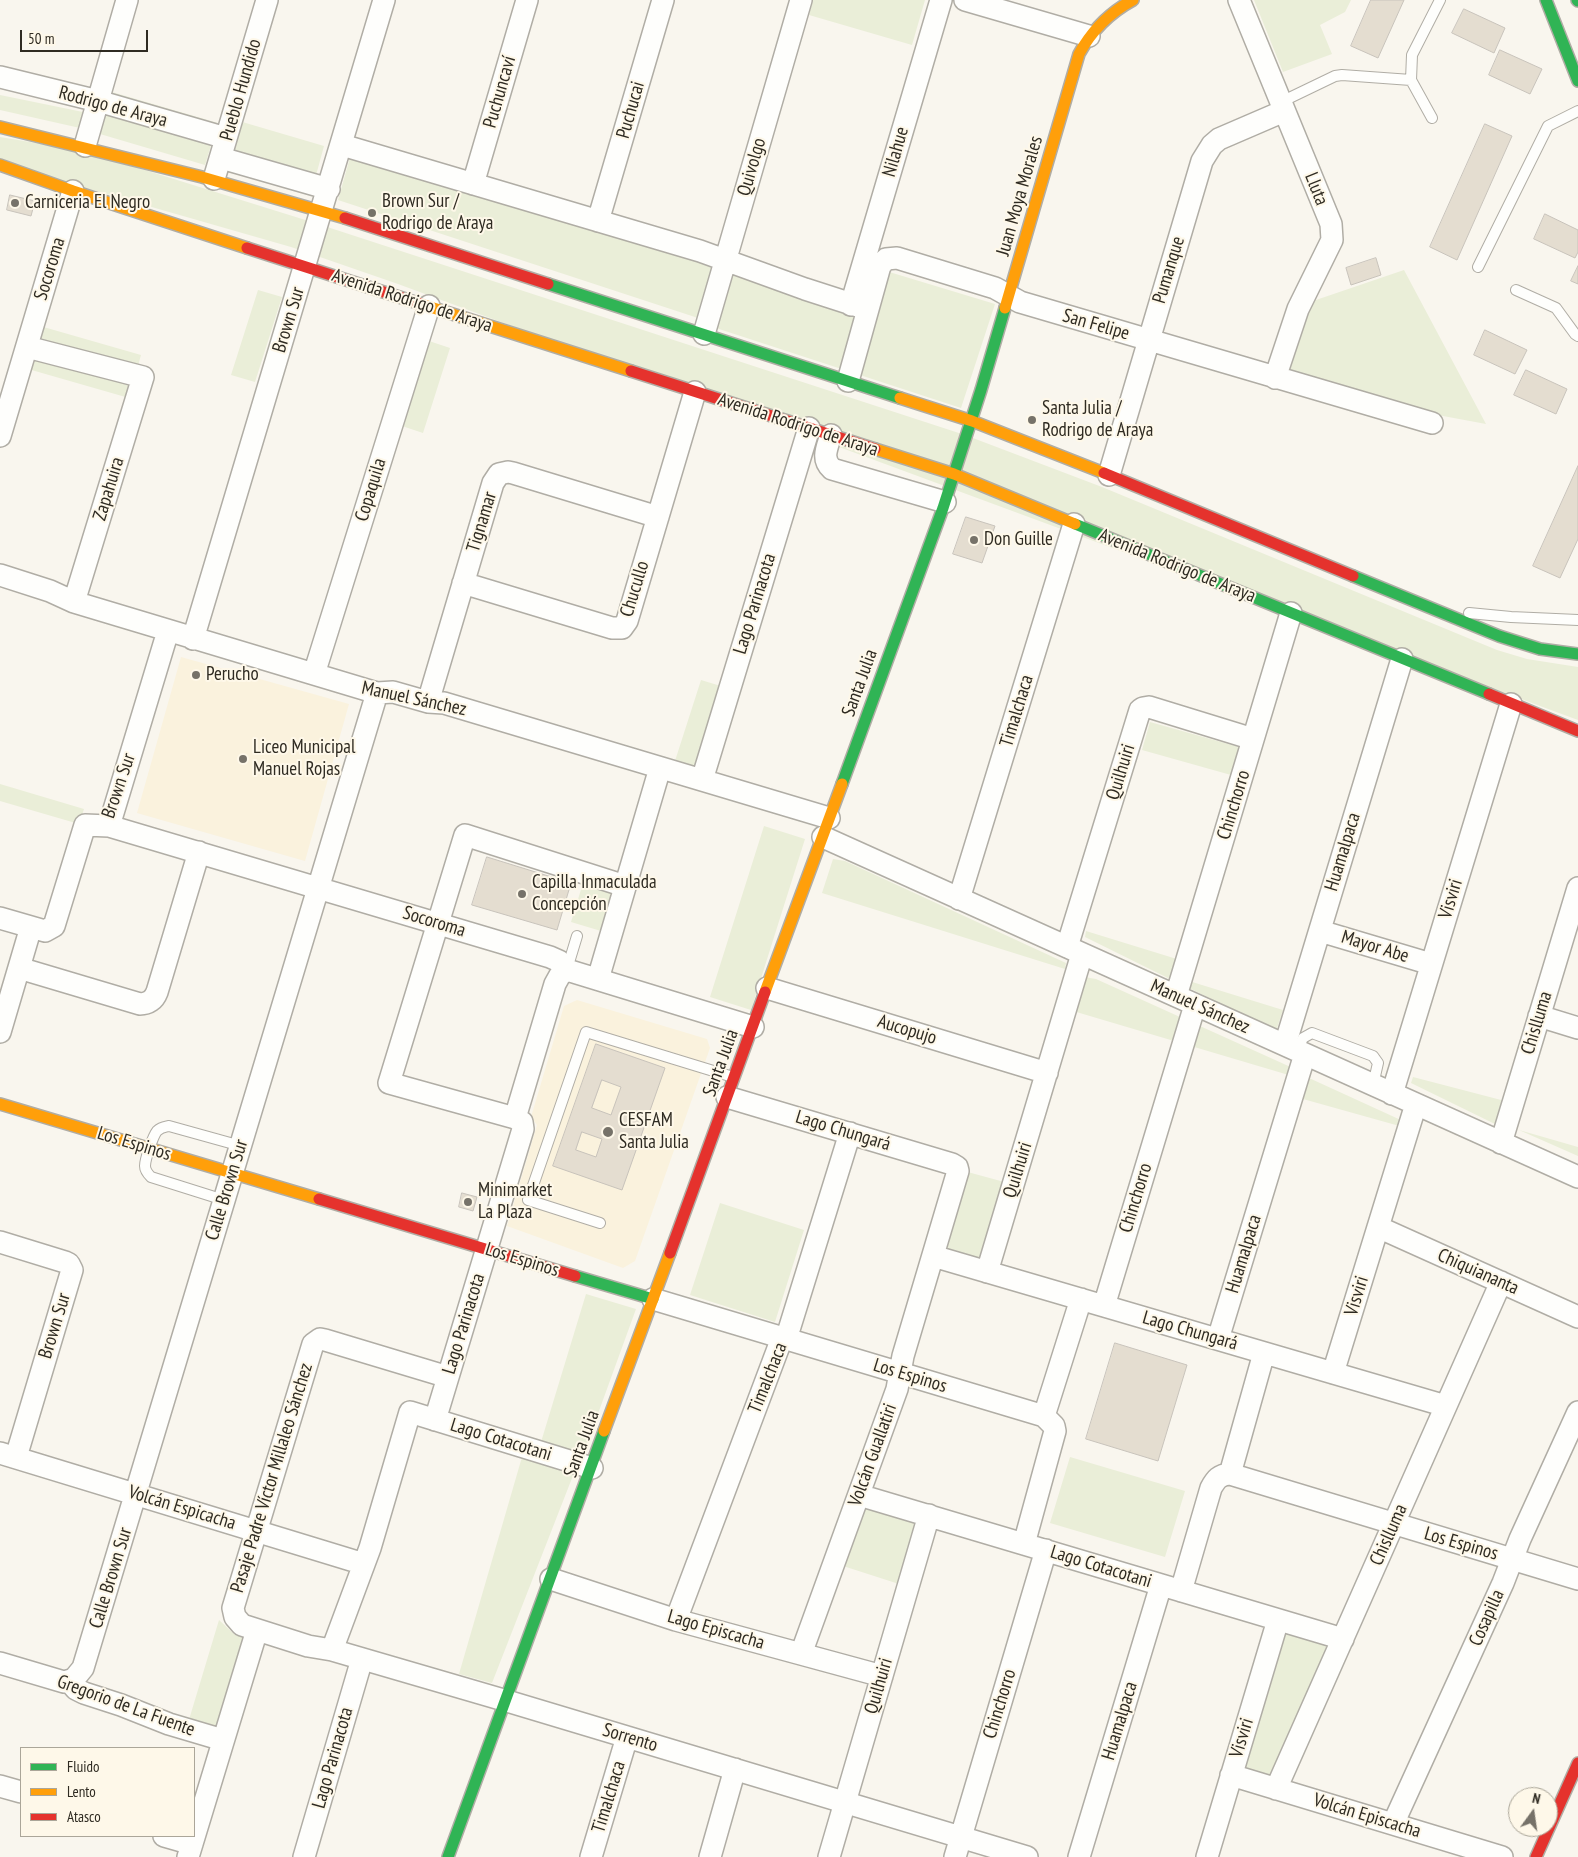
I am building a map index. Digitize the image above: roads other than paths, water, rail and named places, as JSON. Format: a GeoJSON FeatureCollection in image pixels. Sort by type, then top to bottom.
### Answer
{"type":"FeatureCollection","features":[{"type":"Feature","properties":{"kind":"main road","name":"Juan Moya Morales"},"geometry":{"type":"LineString","coordinates":[[972,422],[1076,64],[1089,36],[1106,17],[1133,0]]}},
{"type":"Feature","properties":{"kind":"main road"},"geometry":{"type":"LineString","coordinates":[[1546,0],[1578,82]]}},
{"type":"Feature","properties":{"kind":"main road"},"geometry":{"type":"LineString","coordinates":[[0,127],[214,179],[322,211],[972,422],[1109,475],[1519,643],[1540,649],[1578,654]]}},
{"type":"Feature","properties":{"kind":"main road","name":"Avenida Rodrigo de Araya"},"geometry":{"type":"LineString","coordinates":[[0,165],[73,191],[305,267],[954,474],[1578,731]]}},
{"type":"Feature","properties":{"kind":"main road","name":"Santa Julia"},"geometry":{"type":"LineString","coordinates":[[448,1857],[945,502],[972,422]]}},
{"type":"Feature","properties":{"kind":"main road","name":"Los Espinos"},"geometry":{"type":"LineString","coordinates":[[0,1104],[653,1299]]}},
{"type":"Feature","properties":{"kind":"main road"},"geometry":{"type":"LineString","coordinates":[[1536,1857],[1571,1799],[1578,1763]]}},
{"type":"Feature","properties":{"kind":"street"},"geometry":{"type":"LineString","coordinates":[[84,146],[127,0]]}},
{"type":"Feature","properties":{"kind":"street","name":"Pueblo Hundido"},"geometry":{"type":"LineString","coordinates":[[214,179],[267,0]]}},
{"type":"Feature","properties":{"kind":"street","name":"Brown Sur"},"geometry":{"type":"LineString","coordinates":[[193,639],[384,0]]}},
{"type":"Feature","properties":{"kind":"street","name":"Puchuncaví"},"geometry":{"type":"LineString","coordinates":[[473,184],[527,0]]}},
{"type":"Feature","properties":{"kind":"street","name":"Puchucai"},"geometry":{"type":"LineString","coordinates":[[598,221],[663,0]]}},
{"type":"Feature","properties":{"kind":"street","name":"Quivolgo"},"geometry":{"type":"LineString","coordinates":[[704,334],[801,0]]}},
{"type":"Feature","properties":{"kind":"street","name":"Nilahue"},"geometry":{"type":"LineString","coordinates":[[859,307],[941,0]]}},
{"type":"Feature","properties":{"kind":"street"},"geometry":{"type":"LineString","coordinates":[[966,0],[1089,36]]}},
{"type":"Feature","properties":{"kind":"street","name":"Lluta"},"geometry":{"type":"LineString","coordinates":[[1239,0],[1331,224],[1333,234],[1330,246],[1298,309],[1276,378]]}},
{"type":"Feature","properties":{"kind":"street","name":"Rodrigo de Araya"},"geometry":{"type":"LineString","coordinates":[[0,77],[98,101],[226,138]]}},
{"type":"Feature","properties":{"kind":"street","name":"Pumanque"},"geometry":{"type":"LineString","coordinates":[[1109,475],[1206,152],[1219,139],[1283,106]]}},
{"type":"Feature","properties":{"kind":"street"},"geometry":{"type":"LineString","coordinates":[[342,145],[700,251],[859,307]]}},
{"type":"Feature","properties":{"kind":"street"},"geometry":{"type":"LineString","coordinates":[[221,158],[329,189]]}},
{"type":"Feature","properties":{"kind":"street","name":"Socoroma"},"geometry":{"type":"LineString","coordinates":[[0,436],[73,191]]}},
{"type":"Feature","properties":{"kind":"street","name":"San Felipe"},"geometry":{"type":"LineString","coordinates":[[848,381],[859,307],[880,266],[886,259],[891,258],[995,288],[1020,302],[1432,423]]}},
{"type":"Feature","properties":{"kind":"street","name":"Copaquila"},"geometry":{"type":"LineString","coordinates":[[314,674],[428,306]]}},
{"type":"Feature","properties":{"kind":"street","name":"Zapahuira"},"geometry":{"type":"LineString","coordinates":[[27,346],[143,377],[74,602]]}},
{"type":"Feature","properties":{"kind":"street","name":"Chucullo"},"geometry":{"type":"LineString","coordinates":[[463,583],[612,628],[622,628],[627,621],[695,392]]}},
{"type":"Feature","properties":{"kind":"street","name":"Lago Parinacota"},"geometry":{"type":"LineString","coordinates":[[702,780],[809,428]]}},
{"type":"Feature","properties":{"kind":"street"},"geometry":{"type":"LineString","coordinates":[[831,435],[825,455],[828,466],[832,469],[945,502]]}},
{"type":"Feature","properties":{"kind":"street","name":"Tignamar"},"geometry":{"type":"LineString","coordinates":[[428,702],[495,478],[503,472],[513,473],[658,517]]}},
{"type":"Feature","properties":{"kind":"street","name":"Timalchaca"},"geometry":{"type":"LineString","coordinates":[[959,899],[1074,524]]}},
{"type":"Feature","properties":{"kind":"street","name":"Manuel Sánchez"},"geometry":{"type":"LineString","coordinates":[[0,576],[57,593],[74,602],[193,639],[377,693],[400,693],[428,702],[444,703],[702,780],[826,827],[959,899],[1578,1178]]}},
{"type":"Feature","properties":{"kind":"street","name":"Chinchorro"},"geometry":{"type":"LineString","coordinates":[[1104,1306],[1253,739],[1291,613]]}},
{"type":"Feature","properties":{"kind":"street","name":"Brown Sur"},"geometry":{"type":"LineString","coordinates":[[0,918],[45,931],[54,926],[85,825],[109,826],[168,631]]}},
{"type":"Feature","properties":{"kind":"street","name":"Huamalpaca"},"geometry":{"type":"LineString","coordinates":[[1218,1339],[1296,1050],[1320,931],[1402,659]]}},
{"type":"Feature","properties":{"kind":"street","name":"Calle Brown Sur"},"geometry":{"type":"LineString","coordinates":[[69,1681],[78,1676],[84,1668],[377,693]]}},
{"type":"Feature","properties":{"kind":"street","name":"Visviri"},"geometry":{"type":"LineString","coordinates":[[1383,1089],[1431,964],[1510,704]]}},
{"type":"Feature","properties":{"kind":"street","name":"Quilhuiri"},"geometry":{"type":"LineString","coordinates":[[987,1272],[1047,1073],[1075,951],[1140,710],[1149,708],[1253,739]]}},
{"type":"Feature","properties":{"kind":"street"},"geometry":{"type":"LineString","coordinates":[[598,980],[660,768]]}},
{"type":"Feature","properties":{"kind":"street","name":"Socoroma"},"geometry":{"type":"LineString","coordinates":[[109,826],[550,957],[559,961],[567,970],[753,1027]]}},
{"type":"Feature","properties":{"kind":"street"},"geometry":{"type":"LineString","coordinates":[[567,970],[560,975],[555,984],[515,1118],[389,1083],[465,835],[625,886]]}},
{"type":"Feature","properties":{"kind":"street"},"geometry":{"type":"LineString","coordinates":[[19,968],[140,1004],[149,1002],[155,996],[199,852]]}},
{"type":"Feature","properties":{"kind":"street","name":"Chislluma"},"geometry":{"type":"LineString","coordinates":[[1501,1143],[1576,899]]}},
{"type":"Feature","properties":{"kind":"street"},"geometry":{"type":"LineString","coordinates":[[0,1032],[31,927]]}},
{"type":"Feature","properties":{"kind":"street","name":"Mayor Abe"},"geometry":{"type":"LineString","coordinates":[[1320,931],[1431,964]]}},
{"type":"Feature","properties":{"kind":"street","name":"Aucopujo"},"geometry":{"type":"LineString","coordinates":[[767,988],[1047,1073]]}},
{"type":"Feature","properties":{"kind":"street"},"geometry":{"type":"LineString","coordinates":[[1539,1016],[1578,1028]]}},
{"type":"Feature","properties":{"kind":"street","name":"Lago Chungará"},"geometry":{"type":"LineString","coordinates":[[731,1087],[850,1134],[957,1167]]}},
{"type":"Feature","properties":{"kind":"street","name":"Visviri"},"geometry":{"type":"LineString","coordinates":[[1333,1373],[1416,1104]]}},
{"type":"Feature","properties":{"kind":"street","name":"Lago Parinacota"},"geometry":{"type":"LineString","coordinates":[[434,1420],[524,1129],[522,1122],[515,1118]]}},
{"type":"Feature","properties":{"kind":"street","name":"Timalchaca"},"geometry":{"type":"LineString","coordinates":[[676,1620],[782,1338],[788,1333],[850,1134]]}},
{"type":"Feature","properties":{"kind":"street","name":"Volcán Guallatiri"},"geometry":{"type":"LineString","coordinates":[[801,1654],[897,1389],[903,1356],[958,1174],[957,1167]]}},
{"type":"Feature","properties":{"kind":"street","name":"Chiquiananta"},"geometry":{"type":"LineString","coordinates":[[1378,1227],[1578,1317]]}},
{"type":"Feature","properties":{"kind":"street","name":"Brown Sur"},"geometry":{"type":"LineString","coordinates":[[0,1242],[65,1262],[69,1264],[72,1270],[8,1455]]}},
{"type":"Feature","properties":{"kind":"street","name":"Lago Chungará"},"geometry":{"type":"LineString","coordinates":[[933,1256],[1446,1406]]}},
{"type":"Feature","properties":{"kind":"street","name":"Chislluma"},"geometry":{"type":"LineString","coordinates":[[1276,1788],[1501,1282]]}},
{"type":"Feature","properties":{"kind":"street","name":"Los Espinos"},"geometry":{"type":"LineString","coordinates":[[653,1299],[1044,1416]]}},
{"type":"Feature","properties":{"kind":"street"},"geometry":{"type":"LineString","coordinates":[[1024,1544],[1055,1431],[1054,1426],[1044,1416],[1081,1299]]}},
{"type":"Feature","properties":{"kind":"street","name":"Pasaje Padre Víctor Millaleo Sánchez"},"geometry":{"type":"LineString","coordinates":[[235,1617],[233,1608],[311,1348],[316,1341],[325,1340],[448,1377]]}},
{"type":"Feature","properties":{"kind":"street"},"geometry":{"type":"LineString","coordinates":[[1171,1588],[1210,1488],[1221,1475],[1230,1474],[1264,1352]]}},
{"type":"Feature","properties":{"kind":"street","name":"Lago Cotacotani"},"geometry":{"type":"LineString","coordinates":[[364,1564],[410,1412],[592,1468]]}},
{"type":"Feature","properties":{"kind":"street","name":"Cosapilla"},"geometry":{"type":"LineString","coordinates":[[1393,1824],[1499,1592],[1578,1412]]}},
{"type":"Feature","properties":{"kind":"street","name":"Volcán Espicacha"},"geometry":{"type":"LineString","coordinates":[[8,1455],[364,1564]]}},
{"type":"Feature","properties":{"kind":"street","name":"Los Espinos"},"geometry":{"type":"LineString","coordinates":[[1230,1474],[1578,1579]]}},
{"type":"Feature","properties":{"kind":"street","name":"Lago Cotacotani"},"geometry":{"type":"LineString","coordinates":[[859,1495],[1343,1639]]}},
{"type":"Feature","properties":{"kind":"street","name":"Quilhuiri"},"geometry":{"type":"LineString","coordinates":[[829,1857],[929,1515]]}},
{"type":"Feature","properties":{"kind":"street","name":"Chinchorro"},"geometry":{"type":"LineString","coordinates":[[958,1847],[1046,1550]]}},
{"type":"Feature","properties":{"kind":"street"},"geometry":{"type":"LineString","coordinates":[[332,1650],[364,1564]]}},
{"type":"Feature","properties":{"kind":"street","name":"Lago Episcacha"},"geometry":{"type":"LineString","coordinates":[[551,1579],[676,1620],[882,1676]]}},
{"type":"Feature","properties":{"kind":"street","name":"Huamalpaca"},"geometry":{"type":"LineString","coordinates":[[1079,1857],[1171,1588]]}},
{"type":"Feature","properties":{"kind":"street","name":"Sorrento"},"geometry":{"type":"LineString","coordinates":[[235,1617],[242,1625],[308,1646],[332,1650],[845,1802],[958,1847],[1027,1857]]}},
{"type":"Feature","properties":{"kind":"street","name":"Visviri"},"geometry":{"type":"LineString","coordinates":[[1207,1857],[1278,1620]]}},
{"type":"Feature","properties":{"kind":"street"},"geometry":{"type":"LineString","coordinates":[[195,1834],[256,1630]]}},
{"type":"Feature","properties":{"kind":"street","name":"Lago Parinacota"},"geometry":{"type":"LineString","coordinates":[[304,1857],[362,1659]]}},
{"type":"Feature","properties":{"kind":"street","name":"Gregorio de La Fuente"},"geometry":{"type":"LineString","coordinates":[[0,1663],[58,1681],[69,1681],[76,1689],[84,1693],[122,1705],[160,1721],[223,1740]]}},
{"type":"Feature","properties":{"kind":"street","name":"Timalchaca"},"geometry":{"type":"LineString","coordinates":[[591,1857],[627,1737]]}},
{"type":"Feature","properties":{"kind":"street"},"geometry":{"type":"LineString","coordinates":[[710,1857],[735,1769]]}},
{"type":"Feature","properties":{"kind":"street","name":"Volcán Episcacha"},"geometry":{"type":"LineString","coordinates":[[1232,1775],[1502,1857]]}},
{"type":"Feature","properties":{"kind":"street"},"geometry":{"type":"LineString","coordinates":[[0,1786],[20,1792]]}},
{"type":"Feature","properties":{"kind":"street"},"geometry":{"type":"LineString","coordinates":[[166,1837],[190,1851],[194,1837]]}},
{"type":"Feature","properties":{"kind":"lane"},"geometry":{"type":"LineString","coordinates":[[1432,118],[1411,80],[1412,56],[1440,0]]}},
{"type":"Feature","properties":{"kind":"lane"},"geometry":{"type":"LineString","coordinates":[[1283,106],[1334,76],[1411,80]]}},
{"type":"Feature","properties":{"kind":"lane"},"geometry":{"type":"LineString","coordinates":[[1478,267],[1548,126],[1578,111]]}},
{"type":"Feature","properties":{"kind":"lane"},"geometry":{"type":"LineString","coordinates":[[1516,290],[1556,308],[1578,336]]}},
{"type":"Feature","properties":{"kind":"lane"},"geometry":{"type":"LineString","coordinates":[[1426,606],[1512,617],[1578,620]]}},
{"type":"Feature","properties":{"kind":"lane"},"geometry":{"type":"LineString","coordinates":[[567,970],[577,936]]}},
{"type":"Feature","properties":{"kind":"lane"},"geometry":{"type":"LineString","coordinates":[[600,1223],[528,1200],[586,1032],[731,1087]]}},
{"type":"Feature","properties":{"kind":"lane"},"geometry":{"type":"LineString","coordinates":[[224,1200],[151,1177],[147,1173],[145,1165],[150,1149],[156,1131],[169,1126],[241,1146]]}},
{"type":"Feature","properties":{"kind":"place","name":"Carniceria El Negro"},"geometry":{"type":"Point","coordinates":[15,203]}},
{"type":"Feature","properties":{"kind":"place","name":"Brown Sur / Rodrigo de Araya"},"geometry":{"type":"Point","coordinates":[372,213]}},
{"type":"Feature","properties":{"kind":"place","name":"Santa Julia / Rodrigo de Araya"},"geometry":{"type":"Point","coordinates":[1032,420]}},
{"type":"Feature","properties":{"kind":"place","name":"Don Guille"},"geometry":{"type":"Point","coordinates":[974,540]}},
{"type":"Feature","properties":{"kind":"place","name":"Perucho"},"geometry":{"type":"Point","coordinates":[196,675]}},
{"type":"Feature","properties":{"kind":"place","name":"Liceo Municipal Manuel Rojas"},"geometry":{"type":"Point","coordinates":[243,759]}},
{"type":"Feature","properties":{"kind":"place","name":"Capilla Inmaculada Concepción"},"geometry":{"type":"Point","coordinates":[522,894]}},
{"type":"Feature","properties":{"kind":"place","name":"CESFAM Santa Julia"},"geometry":{"type":"Point","coordinates":[608,1132]}},
{"type":"Feature","properties":{"kind":"place","name":"Minimarket La Plaza"},"geometry":{"type":"Point","coordinates":[468,1202]}}]}
